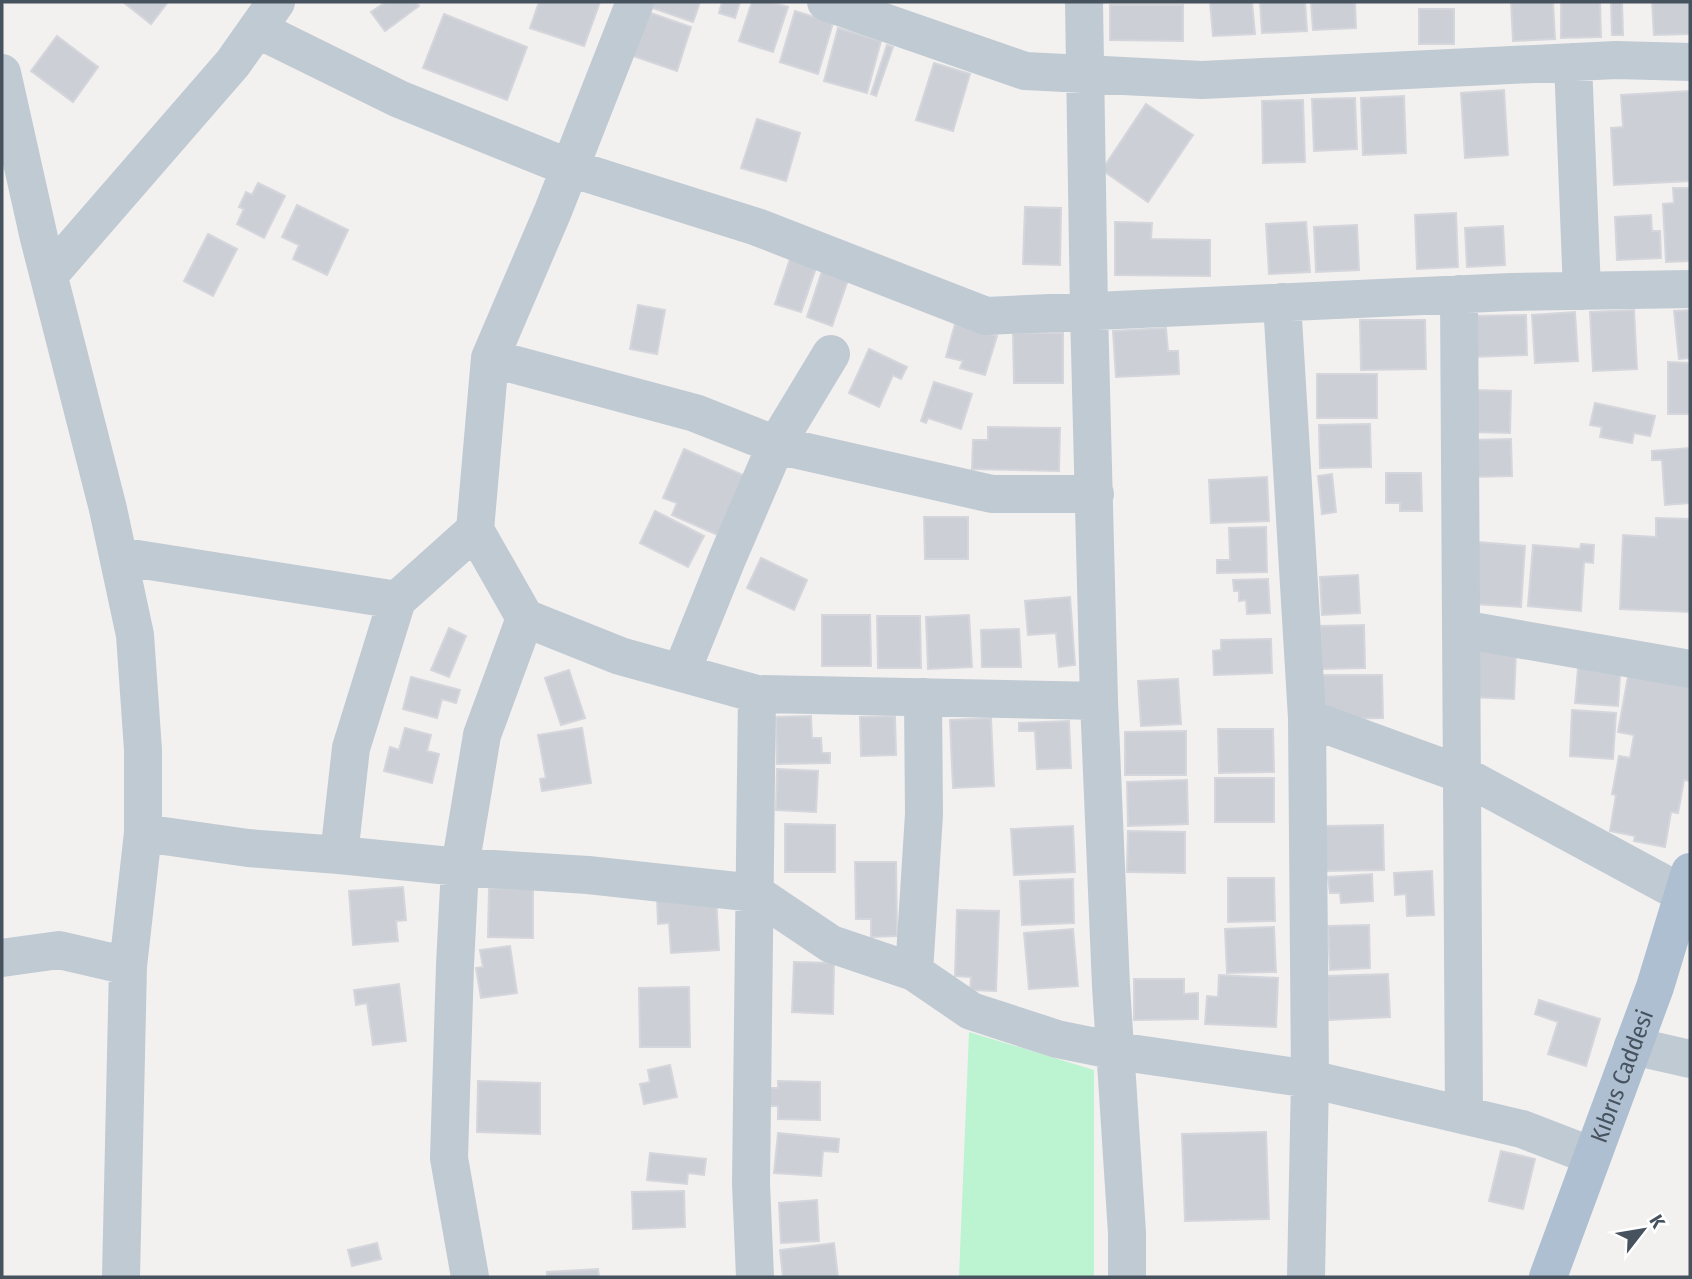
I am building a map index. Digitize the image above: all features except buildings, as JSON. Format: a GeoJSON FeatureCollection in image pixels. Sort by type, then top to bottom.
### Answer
{"type":"FeatureCollection","features":[{"type":"Feature","properties":{"kind":"main road","name":"Kıbrıs Caddesi"},"geometry":{"type":"LineString","coordinates":[[1548,1277],[1655,987],[1687,883]]}},
{"type":"Feature","properties":{"kind":"street"},"geometry":{"type":"LineString","coordinates":[[635,2],[570,168],[490,358],[475,530],[525,618],[620,656],[757,694],[1099,701]]}},
{"type":"Feature","properties":{"kind":"street"},"geometry":{"type":"LineString","coordinates":[[826,2],[1025,71],[1202,80],[1616,60],[1690,62]]}},
{"type":"Feature","properties":{"kind":"street"},"geometry":{"type":"LineString","coordinates":[[1084,2],[1099,701],[1111,972],[1127,1233],[1126,1277]]}},
{"type":"Feature","properties":{"kind":"street"},"geometry":{"type":"LineString","coordinates":[[49,275],[233,63],[267,15],[399,99],[570,168],[757,227],[986,316],[1459,294],[1690,289]]}},
{"type":"Feature","properties":{"kind":"street"},"geometry":{"type":"LineString","coordinates":[[1573,62],[1582,291]]}},
{"type":"Feature","properties":{"kind":"street"},"geometry":{"type":"LineString","coordinates":[[2,73],[108,509],[135,635],[143,750],[143,833],[128,966],[121,1277]]}},
{"type":"Feature","properties":{"kind":"street"},"geometry":{"type":"LineString","coordinates":[[1459,294],[1464,1115]]}},
{"type":"Feature","properties":{"kind":"street"},"geometry":{"type":"LineString","coordinates":[[1282,302],[1307,719],[1310,1079],[1306,1277]]}},
{"type":"Feature","properties":{"kind":"street"},"geometry":{"type":"LineString","coordinates":[[681,673],[776,445],[831,354]]}},
{"type":"Feature","properties":{"kind":"street"},"geometry":{"type":"LineString","coordinates":[[490,358],[695,413],[776,445],[992,494],[1095,494]]}},
{"type":"Feature","properties":{"kind":"street"},"geometry":{"type":"LineString","coordinates":[[340,855],[351,748],[397,600],[475,530]]}},
{"type":"Feature","properties":{"kind":"street"},"geometry":{"type":"LineString","coordinates":[[118,556],[397,600]]}},
{"type":"Feature","properties":{"kind":"street"},"geometry":{"type":"LineString","coordinates":[[470,1277],[449,1158],[460,867],[482,735],[525,618]]}},
{"type":"Feature","properties":{"kind":"street"},"geometry":{"type":"LineString","coordinates":[[1461,629],[1690,669]]}},
{"type":"Feature","properties":{"kind":"street"},"geometry":{"type":"LineString","coordinates":[[755,1277],[751,1184],[757,694]]}},
{"type":"Feature","properties":{"kind":"street"},"geometry":{"type":"LineString","coordinates":[[915,972],[924,814],[923,697]]}},
{"type":"Feature","properties":{"kind":"street"},"geometry":{"type":"LineString","coordinates":[[1307,719],[1461,774],[1687,883]]}},
{"type":"Feature","properties":{"kind":"street"},"geometry":{"type":"LineString","coordinates":[[143,833],[248,848],[460,867],[588,875],[755,893],[831,944],[915,972],[971,1011],[1057,1039],[1116,1051],[1310,1079],[1522,1129],[1592,1156]]}},
{"type":"Feature","properties":{"kind":"street"},"geometry":{"type":"LineString","coordinates":[[2,958],[59,950],[128,966]]}},
{"type":"Feature","properties":{"kind":"street"},"geometry":{"type":"LineString","coordinates":[[1633,1046],[1690,1059]]}},
{"type":"Feature","properties":{"kind":"green space"},"geometry":{"type":"Polygon","coordinates":[[[969,1032],[1094,1070],[1094,1277],[959,1277],[969,1032]]]}}]}
